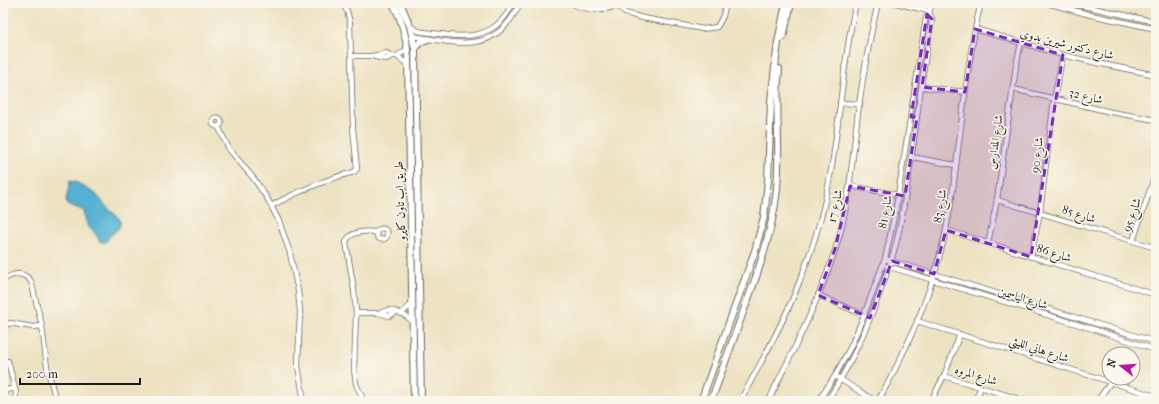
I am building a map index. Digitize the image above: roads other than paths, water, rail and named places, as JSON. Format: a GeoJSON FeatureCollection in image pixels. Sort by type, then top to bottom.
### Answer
{"type":"FeatureCollection","features":[{"type":"Feature","properties":{"kind":"street"},"geometry":{"type":"LineString","coordinates":[[271,206],[309,187],[328,179],[354,172],[357,169],[353,128],[350,19],[347,11],[341,3],[335,3]]}},
{"type":"Feature","properties":{"kind":"street","name":"طريق اب تاون كايرو"},"geometry":{"type":"LineString","coordinates":[[393,3],[399,14],[406,36],[412,65],[419,246],[421,401]]}},
{"type":"Feature","properties":{"kind":"street","name":"طريق اب تاون كايرو"},"geometry":{"type":"LineString","coordinates":[[400,3],[410,26],[415,49],[412,65],[410,166],[414,401]]}},
{"type":"Feature","properties":{"kind":"street"},"geometry":{"type":"LineString","coordinates":[[410,26],[418,31],[458,36],[481,34],[500,24],[508,14],[513,3]]}},
{"type":"Feature","properties":{"kind":"street"},"geometry":{"type":"LineString","coordinates":[[399,14],[413,36],[462,43],[483,41],[501,31],[508,24],[520,3]]}},
{"type":"Feature","properties":{"kind":"street"},"geometry":{"type":"LineString","coordinates":[[571,3],[577,6],[594,9],[605,9],[624,3]]}},
{"type":"Feature","properties":{"kind":"street"},"geometry":{"type":"LineString","coordinates":[[618,6],[625,13],[643,18],[703,29],[717,27],[723,16],[726,3]]}},
{"type":"Feature","properties":{"kind":"street"},"geometry":{"type":"LineString","coordinates":[[701,401],[755,251],[764,217],[768,181],[771,101],[778,42],[786,3]]}},
{"type":"Feature","properties":{"kind":"street"},"geometry":{"type":"LineString","coordinates":[[711,401],[761,262],[773,220],[779,168],[778,74],[783,39],[791,3]]}},
{"type":"Feature","properties":{"kind":"street"},"geometry":{"type":"LineString","coordinates":[[740,401],[795,294],[806,266],[823,208],[834,149],[847,44],[856,3]]}},
{"type":"Feature","properties":{"kind":"street","name":"شارع 17"},"geometry":{"type":"LineString","coordinates":[[769,401],[800,338],[830,265],[838,239],[850,186],[869,44],[878,3]]}},
{"type":"Feature","properties":{"kind":"street"},"geometry":{"type":"LineString","coordinates":[[896,3],[929,12]]}},
{"type":"Feature","properties":{"kind":"street","name":"شارع 81"},"geometry":{"type":"LineString","coordinates":[[818,401],[835,376],[851,346],[885,259],[898,195],[926,18],[932,3]]}},
{"type":"Feature","properties":{"kind":"street","name":"شارع 83"},"geometry":{"type":"LineString","coordinates":[[878,401],[906,348],[917,321],[934,274],[946,230],[965,92],[975,29],[981,3]]}},
{"type":"Feature","properties":{"kind":"street"},"geometry":{"type":"LineString","coordinates":[[1047,3],[1156,29]]}},
{"type":"Feature","properties":{"kind":"street"},"geometry":{"type":"LineString","coordinates":[[1065,8],[1066,3]]}},
{"type":"Feature","properties":{"kind":"street"},"geometry":{"type":"LineString","coordinates":[[1070,3],[1156,22]]}},
{"type":"Feature","properties":{"kind":"street","name":"شارع 81"},"geometry":{"type":"LineString","coordinates":[[827,401],[841,380],[857,350],[892,261],[901,222],[912,157],[932,19],[929,12]]}},
{"type":"Feature","properties":{"kind":"street","name":"شارع دكتور شيرين بدوي"},"geometry":{"type":"LineString","coordinates":[[975,29],[1063,55],[1156,75]]}},
{"type":"Feature","properties":{"kind":"street"},"geometry":{"type":"LineString","coordinates":[[415,49],[420,42],[428,38]]}},
{"type":"Feature","properties":{"kind":"street","name":"شارع المدارس"},"geometry":{"type":"LineString","coordinates":[[988,243],[997,200],[1021,43]]}},
{"type":"Feature","properties":{"kind":"street"},"geometry":{"type":"LineString","coordinates":[[352,56],[373,56],[383,59],[395,56],[408,49]]}},
{"type":"Feature","properties":{"kind":"street","name":"شارع 90"},"geometry":{"type":"LineString","coordinates":[[1031,257],[1040,212],[1054,99],[1063,55]]}},
{"type":"Feature","properties":{"kind":"street"},"geometry":{"type":"LineString","coordinates":[[395,56],[412,65]]}},
{"type":"Feature","properties":{"kind":"street"},"geometry":{"type":"LineString","coordinates":[[922,87],[965,92]]}},
{"type":"Feature","properties":{"kind":"street","name":"شارع 32"},"geometry":{"type":"LineString","coordinates":[[1013,89],[1111,112],[1156,120]]}},
{"type":"Feature","properties":{"kind":"street"},"geometry":{"type":"LineString","coordinates":[[840,103],[860,104]]}},
{"type":"Feature","properties":{"kind":"street"},"geometry":{"type":"LineString","coordinates":[[910,117],[917,118]]}},
{"type":"Feature","properties":{"kind":"street"},"geometry":{"type":"LineString","coordinates":[[218,126],[229,148],[254,178],[271,206],[282,228],[290,253],[298,291],[300,311],[298,375],[304,401]]}},
{"type":"Feature","properties":{"kind":"street"},"geometry":{"type":"LineString","coordinates":[[912,157],[955,165]]}},
{"type":"Feature","properties":{"kind":"street"},"geometry":{"type":"LineString","coordinates":[[410,166],[415,186],[417,186]]}},
{"type":"Feature","properties":{"kind":"street","name":"شارع 95"},"geometry":{"type":"LineString","coordinates":[[1134,241],[1156,172]]}},
{"type":"Feature","properties":{"kind":"street"},"geometry":{"type":"LineString","coordinates":[[850,186],[905,196]]}},
{"type":"Feature","properties":{"kind":"street","name":"شارع 85"},"geometry":{"type":"LineString","coordinates":[[997,200],[1156,248]]}},
{"type":"Feature","properties":{"kind":"street"},"geometry":{"type":"LineString","coordinates":[[411,223],[413,221],[415,222],[416,237],[419,246]]}},
{"type":"Feature","properties":{"kind":"street","name":"شارع 86"},"geometry":{"type":"LineString","coordinates":[[946,230],[1156,295]]}},
{"type":"Feature","properties":{"kind":"street"},"geometry":{"type":"LineString","coordinates":[[364,401],[356,384],[353,364],[356,313],[354,290],[346,242],[350,236],[353,235],[364,232],[376,232]]}},
{"type":"Feature","properties":{"kind":"street","name":"شارع الياسمين"},"geometry":{"type":"LineString","coordinates":[[885,259],[1156,342]]}},
{"type":"Feature","properties":{"kind":"street","name":"شارع الياسمين"},"geometry":{"type":"LineString","coordinates":[[883,265],[1078,324],[1156,350]]}},
{"type":"Feature","properties":{"kind":"street"},"geometry":{"type":"LineString","coordinates":[[3,280],[15,274],[20,274],[31,281],[42,326],[47,367],[56,401]]}},
{"type":"Feature","properties":{"kind":"street"},"geometry":{"type":"LineString","coordinates":[[998,301],[1000,294]]}},
{"type":"Feature","properties":{"kind":"street"},"geometry":{"type":"LineString","coordinates":[[818,295],[870,318]]}},
{"type":"Feature","properties":{"kind":"street"},"geometry":{"type":"LineString","coordinates":[[402,313],[412,304]]}},
{"type":"Feature","properties":{"kind":"street"},"geometry":{"type":"LineString","coordinates":[[356,313],[379,313],[388,310],[395,313],[402,313],[413,322]]}},
{"type":"Feature","properties":{"kind":"street"},"geometry":{"type":"LineString","coordinates":[[1078,324],[1080,318]]}},
{"type":"Feature","properties":{"kind":"street","name":"شارع هاني الليثي"},"geometry":{"type":"LineString","coordinates":[[917,321],[1101,379]]}},
{"type":"Feature","properties":{"kind":"street"},"geometry":{"type":"LineString","coordinates":[[3,332],[6,325],[10,322],[33,327],[42,326]]}},
{"type":"Feature","properties":{"kind":"street"},"geometry":{"type":"LineString","coordinates":[[1093,329],[1095,323]]}},
{"type":"Feature","properties":{"kind":"street"},"geometry":{"type":"LineString","coordinates":[[931,401],[944,376],[960,334]]}},
{"type":"Feature","properties":{"kind":"street"},"geometry":{"type":"LineString","coordinates":[[8,361],[16,393],[14,401]]}},
{"type":"Feature","properties":{"kind":"street"},"geometry":{"type":"LineString","coordinates":[[414,361],[417,369],[418,382],[420,383],[421,381]]}},
{"type":"Feature","properties":{"kind":"street"},"geometry":{"type":"LineString","coordinates":[[835,376],[875,401]]}},
{"type":"Feature","properties":{"kind":"street","name":"شارع المروه"},"geometry":{"type":"LineString","coordinates":[[944,376],[1026,401]]}},
{"type":"Feature","properties":{"kind":"street"},"geometry":{"type":"LineString","coordinates":[[1097,401],[1108,386]]}},
{"type":"Feature","properties":{"kind":"street","name":"شارع هاني الليثي"},"geometry":{"type":"LineString","coordinates":[[1122,386],[1155,398]]}},
{"type":"Feature","properties":{"kind":"street"},"geometry":{"type":"LineString","coordinates":[[975,401],[981,387]]}},
{"type":"Feature","properties":{"kind":"street"},"geometry":{"type":"LineString","coordinates":[[3,393],[9,389],[14,389]]}},
{"type":"Feature","properties":{"kind":"street"},"geometry":{"type":"LineString","coordinates":[[3,397],[7,401]]}},
{"type":"Feature","properties":{"kind":"water"},"geometry":{"type":"Polygon","coordinates":[[[70,181],[76,182],[96,194],[119,218],[120,226],[106,242],[100,242],[95,233],[87,226],[86,217],[83,210],[67,205],[66,200],[70,181]]]}}]}
